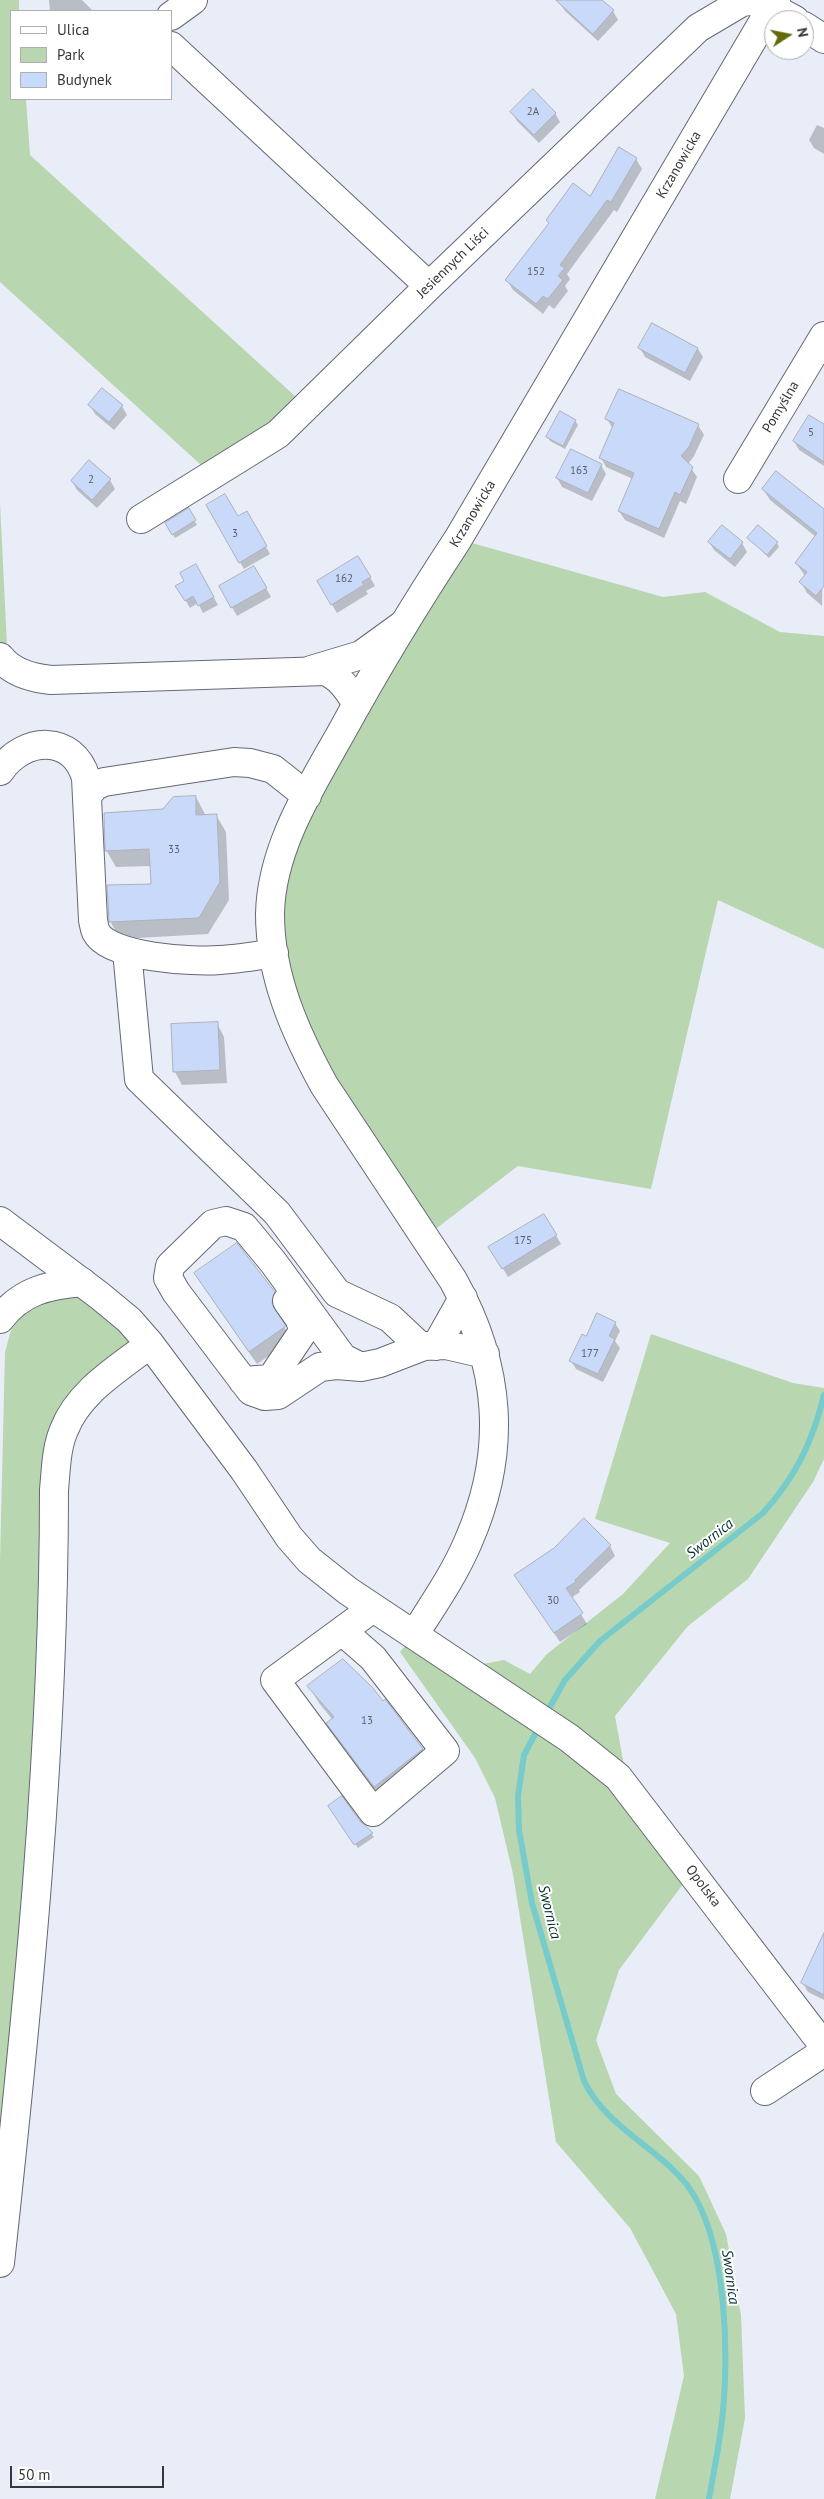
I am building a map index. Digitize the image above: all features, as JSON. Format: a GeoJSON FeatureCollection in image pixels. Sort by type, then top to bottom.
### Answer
{"type":"FeatureCollection","features":[{"type":"Feature","properties":{"kind":"street"},"geometry":{"type":"LineString","coordinates":[[172,15],[193,0]]}},
{"type":"Feature","properties":{"kind":"street","name":"Jesiennych Liści"},"geometry":{"type":"LineString","coordinates":[[141,519],[278,434],[698,28],[742,2],[772,5]]}},
{"type":"Feature","properties":{"kind":"street","name":"Krzanowicka"},"geometry":{"type":"LineString","coordinates":[[414,1635],[468,1544],[486,1496],[493,1458],[495,1419],[493,1395],[485,1354],[470,1310],[324,1085],[306,1052],[282,992],[274,953],[270,912],[273,889],[279,862],[307,796],[401,626],[458,540],[772,5]]}},
{"type":"Feature","properties":{"kind":"street"},"geometry":{"type":"LineString","coordinates":[[172,47],[429,286]]}},
{"type":"Feature","properties":{"kind":"street","name":"Pomyślna"},"geometry":{"type":"LineString","coordinates":[[738,479],[824,336]]}},
{"type":"Feature","properties":{"kind":"street"},"geometry":{"type":"LineString","coordinates":[[311,670],[361,655],[401,626]]}},
{"type":"Feature","properties":{"kind":"street"},"geometry":{"type":"LineString","coordinates":[[0,657],[8,666],[28,676],[51,680],[325,671],[336,676],[357,704]]}},
{"type":"Feature","properties":{"kind":"street"},"geometry":{"type":"LineString","coordinates":[[0,771],[6,762],[28,749],[40,746],[58,746],[69,751],[82,765],[86,778],[93,920],[96,931],[112,945],[127,951],[199,960],[236,959],[274,953]]}},
{"type":"Feature","properties":{"kind":"street"},"geometry":{"type":"LineString","coordinates":[[87,796],[95,786],[104,782],[234,762],[250,763],[273,769],[307,796]]}},
{"type":"Feature","properties":{"kind":"street"},"geometry":{"type":"LineString","coordinates":[[127,951],[139,1079],[277,1213],[337,1293],[390,1318],[429,1346]]}},
{"type":"Feature","properties":{"kind":"street","name":"Opolska"},"geometry":{"type":"LineString","coordinates":[[0,1221],[82,1282],[129,1320],[150,1344],[244,1470],[290,1538],[310,1560],[373,1608],[569,1738],[594,1756],[628,1788],[824,2046]]}},
{"type":"Feature","properties":{"kind":"street"},"geometry":{"type":"LineString","coordinates":[[361,1367],[343,1358],[315,1332],[273,1262],[244,1228],[226,1222],[212,1224],[170,1266],[168,1278],[176,1292],[250,1391],[265,1396],[278,1395],[320,1367],[336,1365],[361,1367],[380,1363],[429,1346],[446,1345],[485,1354]]}},
{"type":"Feature","properties":{"kind":"street"},"geometry":{"type":"LineString","coordinates":[[0,1319],[19,1299],[32,1291],[54,1284],[82,1282]]}},
{"type":"Feature","properties":{"kind":"street"},"geometry":{"type":"LineString","coordinates":[[429,1346],[463,1298]]}},
{"type":"Feature","properties":{"kind":"street"},"geometry":{"type":"LineString","coordinates":[[315,1332],[320,1367]]}},
{"type":"Feature","properties":{"kind":"street"},"geometry":{"type":"LineString","coordinates":[[243,1381],[270,1379],[315,1332]]}},
{"type":"Feature","properties":{"kind":"street"},"geometry":{"type":"LineString","coordinates":[[0,2263],[37,1895],[50,1699],[54,1586],[54,1490],[58,1458],[63,1431],[83,1398],[150,1344]]}},
{"type":"Feature","properties":{"kind":"street"},"geometry":{"type":"LineString","coordinates":[[342,1631],[373,1658],[445,1751],[373,1812],[275,1680],[373,1608]]}},
{"type":"Feature","properties":{"kind":"street"},"geometry":{"type":"LineString","coordinates":[[765,2091],[824,2052]]}},
{"type":"Feature","properties":{"kind":"green space"},"geometry":{"type":"Polygon","coordinates":[[[0,0],[19,0],[19,10],[10,10],[10,100],[26,100],[30,155],[307,407],[212,475],[0,282],[0,0]]]}},
{"type":"Feature","properties":{"kind":"green space"},"geometry":{"type":"Polygon","coordinates":[[[0,503],[8,666],[0,657],[0,503]]]}},
{"type":"Feature","properties":{"kind":"green space"},"geometry":{"type":"Polygon","coordinates":[[[458,539],[663,597],[705,592],[780,632],[824,636],[824,949],[718,900],[651,1189],[518,1166],[425,1237],[282,992],[279,862],[458,539]]]}},
{"type":"Feature","properties":{"kind":"green space"},"geometry":{"type":"Polygon","coordinates":[[[78,1297],[105,1313],[135,1344],[71,1415],[0,2263],[0,1560],[5,1352],[13,1326],[25,1312],[41,1303],[78,1297]]]}},
{"type":"Feature","properties":{"kind":"green space"},"geometry":{"type":"Polygon","coordinates":[[[651,1334],[793,1383],[824,1388],[824,1459],[813,1482],[748,1579],[688,1626],[615,1716],[628,1788],[692,1872],[619,1970],[596,2040],[616,2094],[699,2176],[726,2234],[741,2315],[745,2418],[730,2499],[655,2499],[684,2376],[676,2314],[630,2228],[556,2142],[513,1874],[495,1798],[475,1758],[400,1652],[414,1635],[462,1668],[504,1660],[530,1674],[547,1654],[623,1594],[670,1543],[595,1519],[651,1334]]]}},
{"type":"Feature","properties":{"kind":"building"},"geometry":{"type":"Polygon","coordinates":[[[556,0],[602,0],[614,10],[593,34],[556,0]]]}},
{"type":"Feature","properties":{"kind":"building"},"geometry":{"type":"Polygon","coordinates":[[[533,89],[556,113],[534,135],[510,112],[533,89]]]}},
{"type":"Feature","properties":{"kind":"building"},"geometry":{"type":"Polygon","coordinates":[[[619,147],[637,158],[611,202],[607,200],[560,265],[565,268],[558,276],[563,280],[548,299],[543,296],[536,304],[505,280],[549,223],[546,220],[573,183],[590,196],[619,147]]]}},
{"type":"Feature","properties":{"kind":"building"},"geometry":{"type":"Polygon","coordinates":[[[652,323],[698,348],[685,373],[638,348],[652,323]]]}},
{"type":"Feature","properties":{"kind":"building"},"geometry":{"type":"Polygon","coordinates":[[[102,388],[123,405],[109,422],[88,405],[102,388]]]}},
{"type":"Feature","properties":{"kind":"building"},"geometry":{"type":"Polygon","coordinates":[[[619,389],[699,424],[689,447],[681,456],[693,467],[680,495],[675,492],[659,529],[618,511],[634,473],[599,458],[614,423],[605,419],[619,389]]]}},
{"type":"Feature","properties":{"kind":"building"},"geometry":{"type":"Polygon","coordinates":[[[560,411],[576,420],[563,446],[546,437],[560,411]]]}},
{"type":"Feature","properties":{"kind":"building"},"geometry":{"type":"Polygon","coordinates":[[[809,415],[824,424],[824,462],[793,441],[809,415]]]}},
{"type":"Feature","properties":{"kind":"building"},"geometry":{"type":"Polygon","coordinates":[[[571,449],[602,464],[588,493],[556,478],[571,449]]]}},
{"type":"Feature","properties":{"kind":"building"},"geometry":{"type":"Polygon","coordinates":[[[89,460],[111,479],[92,500],[71,481],[89,460]]]}},
{"type":"Feature","properties":{"kind":"building"},"geometry":{"type":"Polygon","coordinates":[[[776,471],[824,509],[824,586],[816,596],[799,582],[807,572],[795,563],[817,533],[762,489],[776,471]]]}},
{"type":"Feature","properties":{"kind":"building"},"geometry":{"type":"Polygon","coordinates":[[[225,494],[238,516],[247,511],[267,546],[239,563],[206,505],[225,494]]]}},
{"type":"Feature","properties":{"kind":"building"},"geometry":{"type":"Polygon","coordinates":[[[189,508],[196,520],[172,535],[165,523],[189,508]]]}},
{"type":"Feature","properties":{"kind":"building"},"geometry":{"type":"Polygon","coordinates":[[[722,525],[743,542],[730,559],[708,542],[722,525]]]}},
{"type":"Feature","properties":{"kind":"building"},"geometry":{"type":"Polygon","coordinates":[[[758,525],[778,542],[767,555],[747,538],[758,525]]]}},
{"type":"Feature","properties":{"kind":"building"},"geometry":{"type":"Polygon","coordinates":[[[358,556],[371,577],[362,582],[364,585],[331,605],[317,581],[358,556]]]}},
{"type":"Feature","properties":{"kind":"building"},"geometry":{"type":"Polygon","coordinates":[[[196,564],[214,597],[198,606],[193,596],[185,601],[175,586],[184,581],[180,573],[196,564]]]}},
{"type":"Feature","properties":{"kind":"building"},"geometry":{"type":"Polygon","coordinates":[[[254,566],[267,588],[231,608],[219,586],[254,566]]]}},
{"type":"Feature","properties":{"kind":"building"},"geometry":{"type":"Polygon","coordinates":[[[196,796],[196,815],[217,814],[220,882],[199,918],[109,922],[107,885],[151,884],[149,849],[105,851],[104,813],[163,809],[173,797],[196,796]]]}},
{"type":"Feature","properties":{"kind":"building"},"geometry":{"type":"Polygon","coordinates":[[[218,1022],[220,1070],[173,1072],[171,1024],[218,1022]]]}},
{"type":"Feature","properties":{"kind":"building"},"geometry":{"type":"Polygon","coordinates":[[[544,1214],[557,1235],[502,1269],[488,1247],[544,1214]]]}},
{"type":"Feature","properties":{"kind":"building"},"geometry":{"type":"Polygon","coordinates":[[[237,1243],[275,1292],[272,1303],[286,1326],[249,1352],[194,1273],[237,1243]]]}},
{"type":"Feature","properties":{"kind":"building"},"geometry":{"type":"Polygon","coordinates":[[[597,1313],[616,1322],[609,1336],[615,1339],[598,1374],[569,1361],[582,1334],[586,1336],[597,1313]]]}},
{"type":"Feature","properties":{"kind":"building"},"geometry":{"type":"Polygon","coordinates":[[[584,1518],[611,1545],[575,1580],[576,1582],[566,1588],[583,1613],[554,1633],[514,1575],[554,1548],[584,1518]]]}},
{"type":"Feature","properties":{"kind":"building"},"geometry":{"type":"Polygon","coordinates":[[[343,1659],[372,1687],[383,1701],[385,1699],[423,1749],[374,1787],[326,1723],[334,1717],[307,1686],[343,1659]]]}},
{"type":"Feature","properties":{"kind":"building"},"geometry":{"type":"Polygon","coordinates":[[[342,1796],[360,1821],[373,1833],[354,1845],[328,1806],[342,1796]]]}},
{"type":"Feature","properties":{"kind":"building"},"geometry":{"type":"Polygon","coordinates":[[[824,1933],[824,1995],[801,1983],[824,1933]]]}},
{"type":"Feature","properties":{"kind":"waterway","name":"Swornica"},"geometry":{"type":"LineString","coordinates":[[546,1714],[565,1680],[600,1641],[763,1513],[784,1486],[801,1458],[820,1412],[824,1395]]}},
{"type":"Feature","properties":{"kind":"waterway","name":"Swornica"},"geometry":{"type":"LineString","coordinates":[[540,1725],[524,1755],[518,1796],[519,1830],[532,1903],[584,2081],[593,2097],[605,2111],[675,2171],[687,2185],[701,2208],[711,2236],[718,2268],[723,2302],[725,2337],[724,2401],[709,2499]]}}]}
